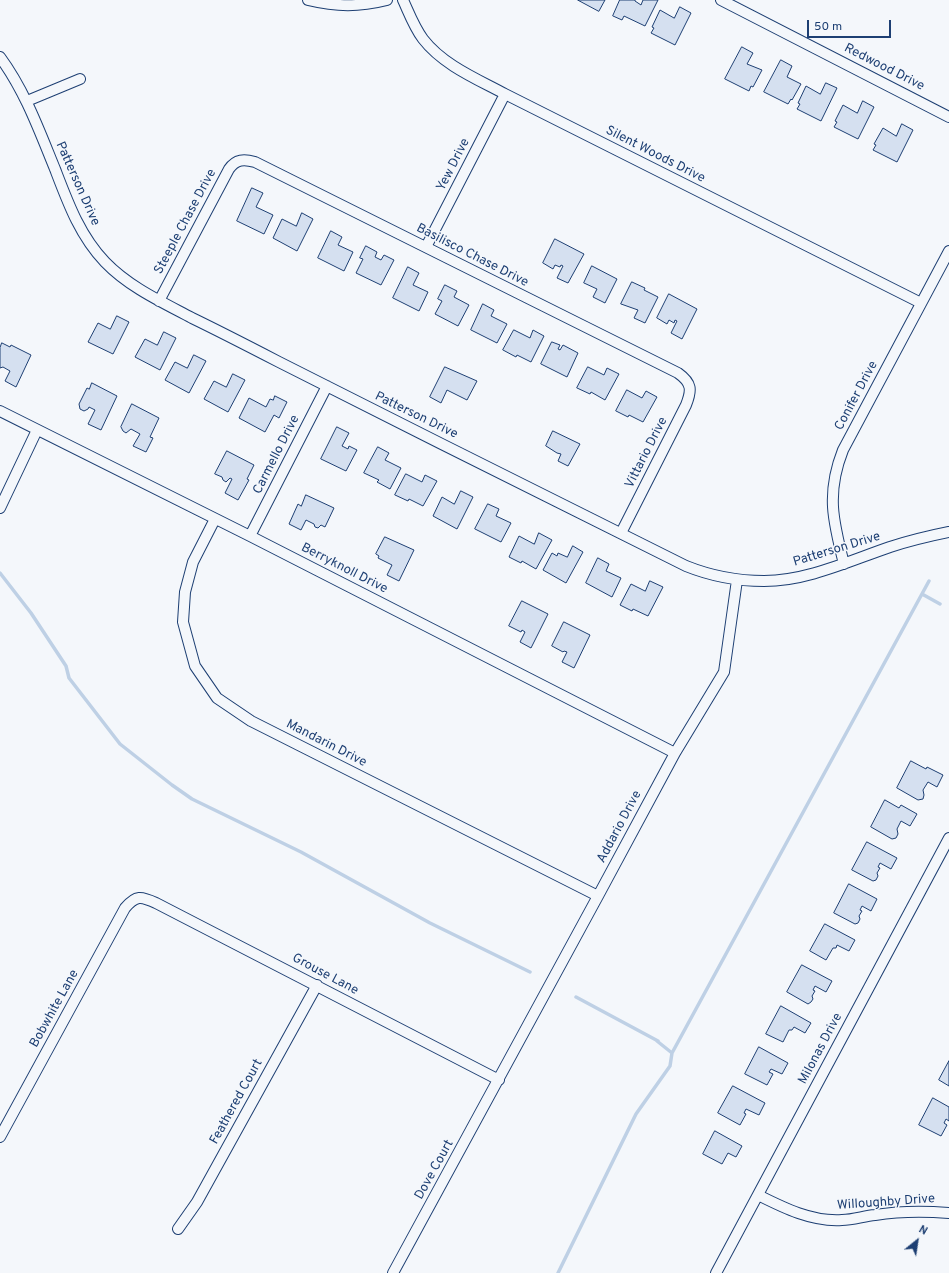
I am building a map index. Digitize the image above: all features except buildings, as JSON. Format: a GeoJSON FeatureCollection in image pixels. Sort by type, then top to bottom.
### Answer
{"type":"FeatureCollection","features":[{"type":"Feature","properties":{"kind":"street"},"geometry":{"type":"LineString","coordinates":[[308,0],[324,4],[351,6],[388,0]]}},
{"type":"Feature","properties":{"kind":"street","name":"Silent Woods Drive"},"geometry":{"type":"LineString","coordinates":[[404,0],[422,38],[431,48],[456,67],[505,94],[921,304]]}},
{"type":"Feature","properties":{"kind":"street","name":"Redwood Drive"},"geometry":{"type":"LineString","coordinates":[[721,0],[949,117]]}},
{"type":"Feature","properties":{"kind":"street","name":"Patterson Drive"},"geometry":{"type":"LineString","coordinates":[[0,57],[10,71],[27,101],[69,206],[82,232],[90,244],[112,269],[159,301],[686,566],[701,572],[737,580],[765,581],[792,578],[844,564],[890,547],[949,532]]}},
{"type":"Feature","properties":{"kind":"street"},"geometry":{"type":"LineString","coordinates":[[27,101],[80,79]]}},
{"type":"Feature","properties":{"kind":"street","name":"Yew Drive"},"geometry":{"type":"LineString","coordinates":[[426,247],[505,94]]}},
{"type":"Feature","properties":{"kind":"street","name":"Basilisco Chase Drive"},"geometry":{"type":"LineString","coordinates":[[239,160],[255,162],[678,373],[685,378],[688,383]]}},
{"type":"Feature","properties":{"kind":"street","name":"Steeple Chase Drive"},"geometry":{"type":"LineString","coordinates":[[159,301],[229,169],[239,160]]}},
{"type":"Feature","properties":{"kind":"street","name":"Conifer Drive"},"geometry":{"type":"LineString","coordinates":[[844,564],[837,538],[833,504],[833,485],[836,467],[843,450],[949,251]]}},
{"type":"Feature","properties":{"kind":"street","name":"Vittario Drive"},"geometry":{"type":"LineString","coordinates":[[621,533],[686,405],[691,393],[688,383]]}},
{"type":"Feature","properties":{"kind":"street","name":"Carmello Drive"},"geometry":{"type":"LineString","coordinates":[[250,536],[327,386]]}},
{"type":"Feature","properties":{"kind":"street","name":"Berryknoll Drive"},"geometry":{"type":"LineString","coordinates":[[0,411],[250,536],[675,753]]}},
{"type":"Feature","properties":{"kind":"street"},"geometry":{"type":"LineString","coordinates":[[0,508],[37,430]]}},
{"type":"Feature","properties":{"kind":"street","name":"Mandarin Drive"},"geometry":{"type":"LineString","coordinates":[[215,519],[193,562],[185,592],[183,622],[195,666],[217,698],[251,721],[598,896]]}},
{"type":"Feature","properties":{"kind":"street","name":"Addario Drive"},"geometry":{"type":"LineString","coordinates":[[499,1080],[675,753],[724,672],[737,580]]}},
{"type":"Feature","properties":{"kind":"street","name":"Milonas Drive"},"geometry":{"type":"LineString","coordinates":[[716,1273],[949,838]]}},
{"type":"Feature","properties":{"kind":"street","name":"Grouse Lane"},"geometry":{"type":"LineString","coordinates":[[137,898],[142,898],[156,903],[499,1080]]}},
{"type":"Feature","properties":{"kind":"street","name":"Bobwhite Lane"},"geometry":{"type":"LineString","coordinates":[[0,1137],[125,908],[131,901],[137,898]]}},
{"type":"Feature","properties":{"kind":"street","name":"Feathered Court"},"geometry":{"type":"LineString","coordinates":[[178,1229],[197,1202],[317,985]]}},
{"type":"Feature","properties":{"kind":"street","name":"Dove Court"},"geometry":{"type":"LineString","coordinates":[[393,1273],[499,1080]]}},
{"type":"Feature","properties":{"kind":"street","name":"Willoughby Drive"},"geometry":{"type":"LineString","coordinates":[[758,1195],[785,1209],[812,1218],[842,1220],[910,1212],[949,1212]]}},
{"type":"Feature","properties":{"kind":"waterway"},"geometry":{"type":"LineString","coordinates":[[0,573],[31,613],[66,666],[69,678],[120,744],[172,785],[192,799],[301,852],[430,923],[530,972]]}},
{"type":"Feature","properties":{"kind":"waterway"},"geometry":{"type":"LineString","coordinates":[[657,1041],[672,1053],[929,581]]}},
{"type":"Feature","properties":{"kind":"waterway"},"geometry":{"type":"LineString","coordinates":[[922,594],[940,604]]}},
{"type":"Feature","properties":{"kind":"waterway"},"geometry":{"type":"LineString","coordinates":[[576,997],[658,1041]]}},
{"type":"Feature","properties":{"kind":"waterway"},"geometry":{"type":"LineString","coordinates":[[558,1273],[636,1114],[670,1066],[672,1052]]}}]}
